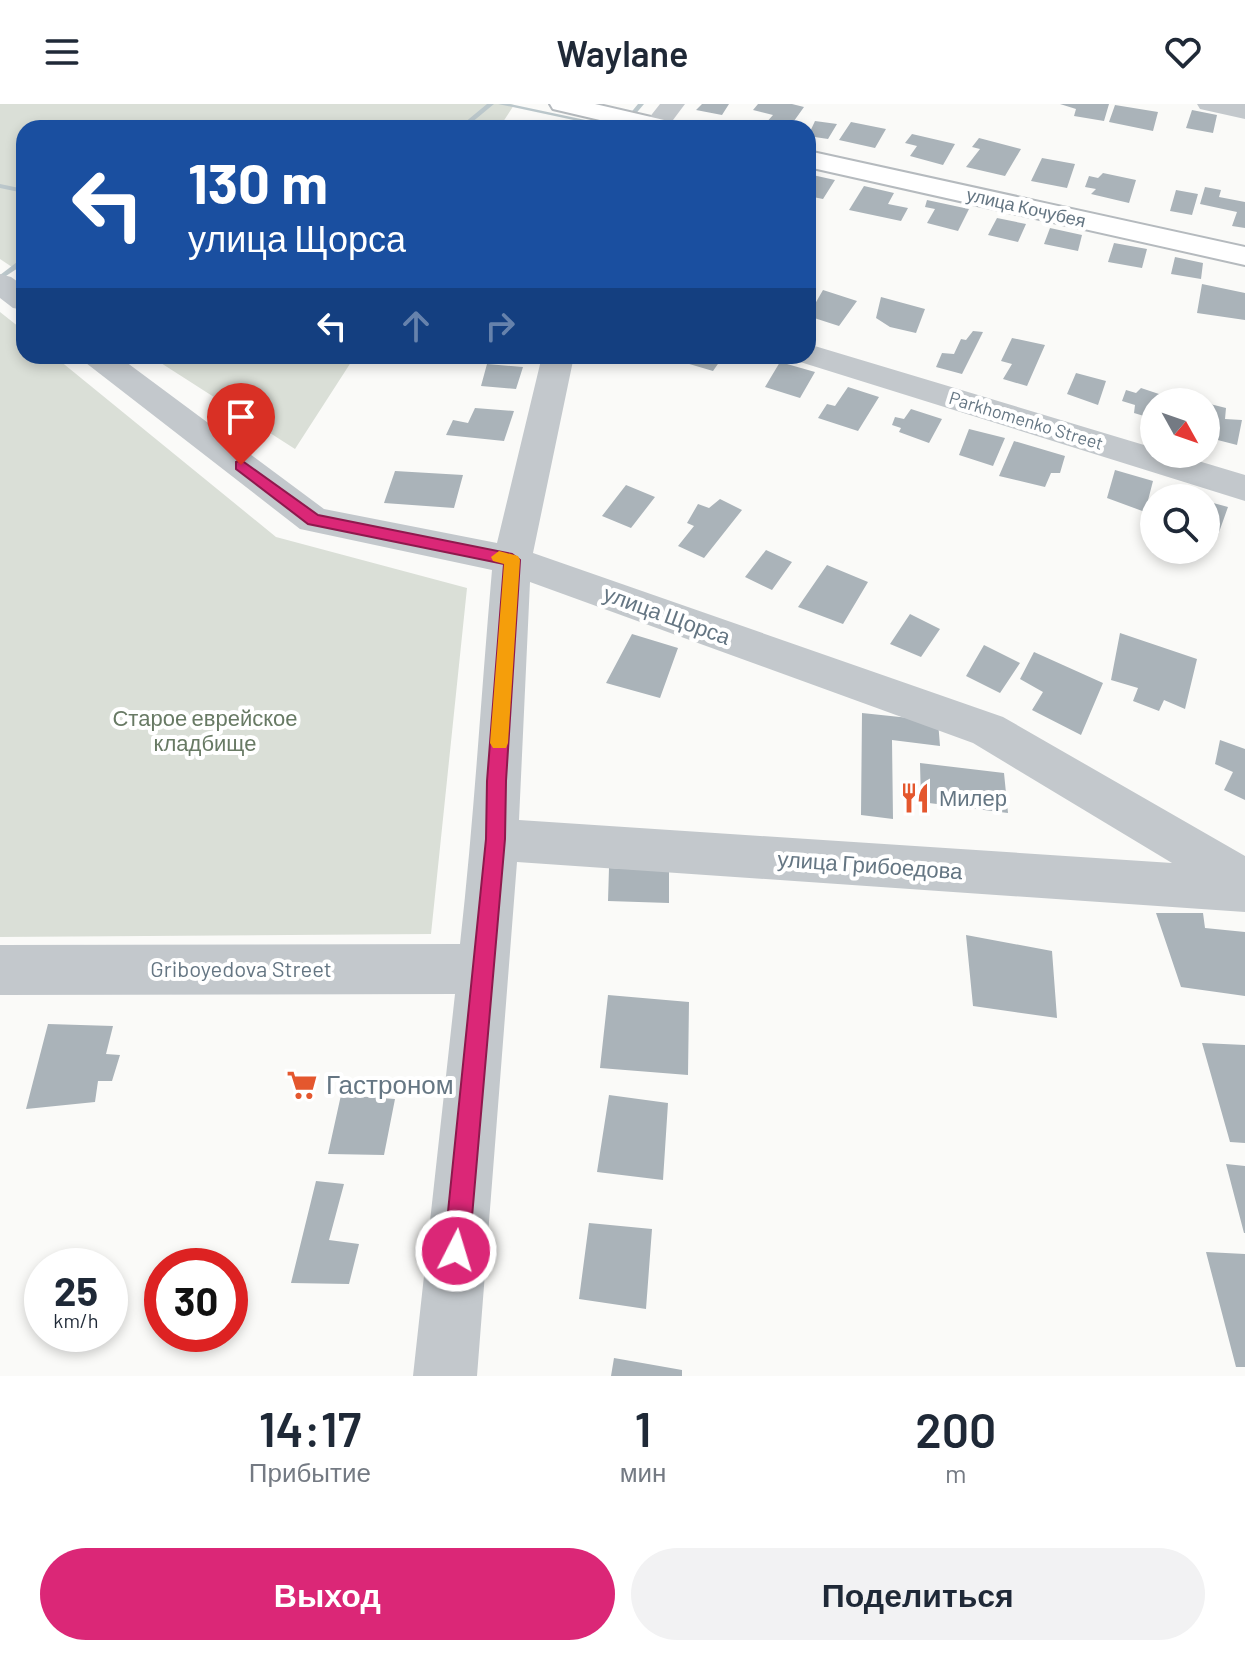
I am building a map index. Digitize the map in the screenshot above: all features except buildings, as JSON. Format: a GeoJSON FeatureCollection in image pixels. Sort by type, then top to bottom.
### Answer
{"type":"FeatureCollection","features":[{"type":"Feature","properties":{"kind":"main road"},"geometry":{"type":"LineString","coordinates":[[562,104],[629,120]]}},
{"type":"Feature","properties":{"kind":"main road","name":"улица Кочубея"},"geometry":{"type":"LineString","coordinates":[[816,161],[1245,256]]}},
{"type":"Feature","properties":{"kind":"street"},"geometry":{"type":"LineString","coordinates":[[1209,104],[1245,111]]}},
{"type":"Feature","properties":{"kind":"street","name":"Parkhomenko Street"},"geometry":{"type":"LineString","coordinates":[[816,356],[1245,488]]}},
{"type":"Feature","properties":{"kind":"street","name":"улица Щорса"},"geometry":{"type":"LineString","coordinates":[[108,364],[313,520],[512,560],[988,730],[1245,881]]}},
{"type":"Feature","properties":{"kind":"street"},"geometry":{"type":"LineString","coordinates":[[445,1376],[495,839],[496,781],[512,560],[556,364]]}},
{"type":"Feature","properties":{"kind":"street","name":"улица Грибоедова"},"geometry":{"type":"LineString","coordinates":[[495,839],[1245,890]]}},
{"type":"Feature","properties":{"kind":"street","name":"Griboyedova Street"},"geometry":{"type":"LineString","coordinates":[[0,970],[482,969]]}},
{"type":"Feature","properties":{"kind":"green space"},"geometry":{"type":"Polygon","coordinates":[[[0,104],[514,105],[504,120],[16,120],[16,270],[0,259],[0,104]]]}},
{"type":"Feature","properties":{"kind":"green space","name":"Старое еврейское кладбище"},"geometry":{"type":"Polygon","coordinates":[[[0,312],[16,325],[16,364],[64,364],[276,537],[467,588],[431,934],[0,937],[0,312]]]}},
{"type":"Feature","properties":{"kind":"green space"},"geometry":{"type":"Polygon","coordinates":[[[162,364],[350,364],[295,449],[162,364]]]}},
{"type":"Feature","properties":{"kind":"waterway"},"geometry":{"type":"LineString","coordinates":[[471,120],[491,104]]}},
{"type":"Feature","properties":{"kind":"waterway"},"geometry":{"type":"LineString","coordinates":[[501,104],[580,120]]}},
{"type":"Feature","properties":{"kind":"waterway"},"geometry":{"type":"LineString","coordinates":[[628,120],[641,104]]}},
{"type":"Feature","properties":{"kind":"waterway"},"geometry":{"type":"LineString","coordinates":[[0,186],[16,189]]}},
{"type":"Feature","properties":{"kind":"waterway"},"geometry":{"type":"LineString","coordinates":[[0,278],[16,267]]}},
{"type":"Feature","properties":{"kind":"slow traffic"},"geometry":{"type":"LineString","coordinates":[[499,557],[512,560],[499,743]]}},
{"type":"Feature","properties":{"kind":"place","name":"Милер"},"geometry":{"type":"Point","coordinates":[915,798]}},
{"type":"Feature","properties":{"kind":"place","name":"Гастроном"},"geometry":{"type":"Point","coordinates":[302,1085]}},
{"type":"Feature","properties":{"kind":"route"},"geometry":{"type":"LineString","coordinates":[[241,465],[313,520],[512,560],[496,781],[495,839],[456,1251]]}}]}
